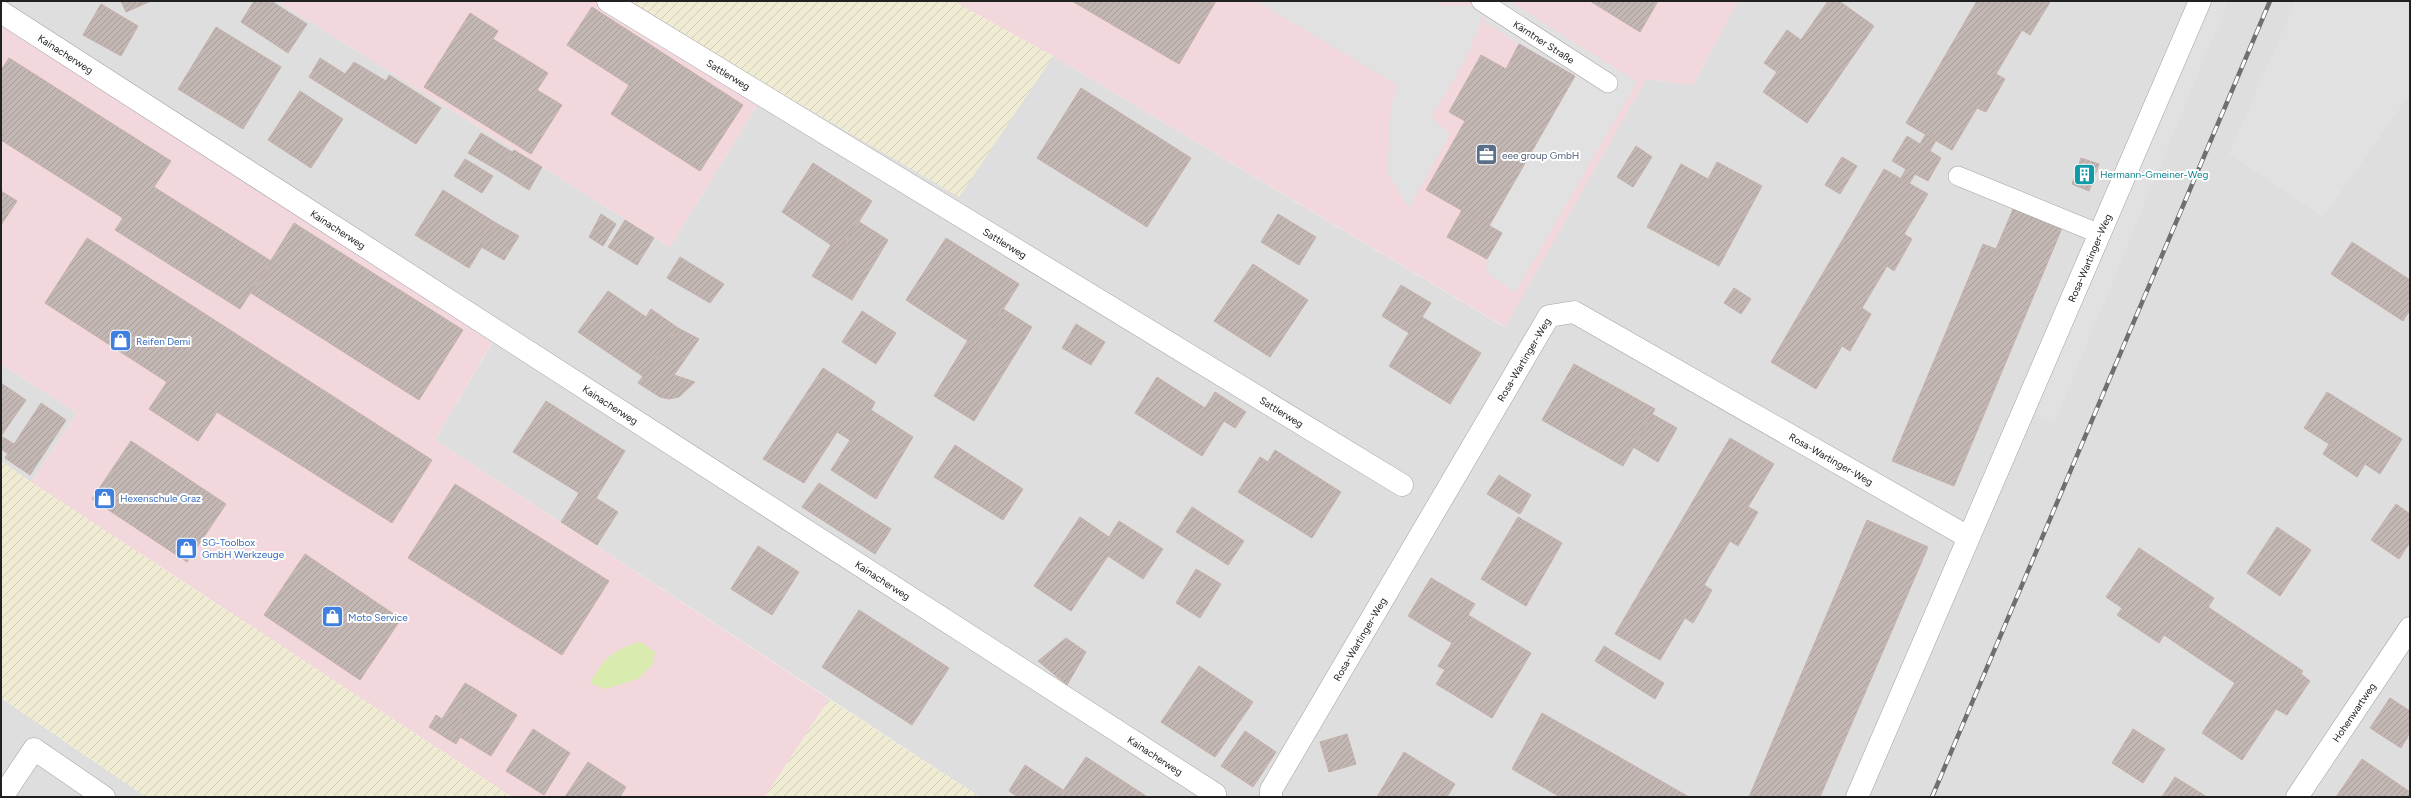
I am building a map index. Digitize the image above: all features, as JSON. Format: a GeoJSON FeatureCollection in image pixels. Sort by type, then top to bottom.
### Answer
{"type":"FeatureCollection","features":[{"type":"Feature","properties":{"kind":"street","name":"Sattlerweg"},"geometry":{"type":"LineString","coordinates":[[608,1],[1402,485]]}},
{"type":"Feature","properties":{"kind":"street","name":"Rosa-Wartinger-Weg"},"geometry":{"type":"LineString","coordinates":[[1857,797],[2200,1]]}},
{"type":"Feature","properties":{"kind":"street","name":"Kainacherweg"},"geometry":{"type":"LineString","coordinates":[[1,12],[1217,796]]}},
{"type":"Feature","properties":{"kind":"street","name":"Rosa-Wartinger-Weg"},"geometry":{"type":"LineString","coordinates":[[1271,797],[1271,790],[1549,316],[1574,312],[1968,537]]}},
{"type":"Feature","properties":{"kind":"street","name":"Hohenwartweg"},"geometry":{"type":"LineString","coordinates":[[2297,797],[2410,628]]}},
{"type":"Feature","properties":{"kind":"street"},"geometry":{"type":"LineString","coordinates":[[2,797],[34,749],[104,797]]}},
{"type":"Feature","properties":{"kind":"lane","name":"Kärntner Straße"},"geometry":{"type":"LineString","coordinates":[[1481,1],[1608,83]]}},
{"type":"Feature","properties":{"kind":"lane"},"geometry":{"type":"LineString","coordinates":[[1958,176],[2100,234]]}},
{"type":"Feature","properties":{"kind":"shaded area"},"geometry":{"type":"Polygon","coordinates":[[[1,1],[277,1],[670,247],[769,86],[959,196],[1053,56],[1504,327],[1646,79],[1693,85],[1738,1],[2410,1],[2410,797],[980,797],[435,440],[498,333],[1,12],[1,1]]]}},
{"type":"Feature","properties":{"kind":"shaded area"},"geometry":{"type":"Polygon","coordinates":[[[277,1],[631,1],[769,86],[670,247],[277,1]]]}},
{"type":"Feature","properties":{"kind":"shaded area"},"geometry":{"type":"Polygon","coordinates":[[[631,1],[953,1],[1053,56],[959,197],[769,86],[631,1]]]}},
{"type":"Feature","properties":{"kind":"shaded area"},"geometry":{"type":"Polygon","coordinates":[[[953,1],[1738,1],[1693,85],[1646,79],[1505,327],[1053,56],[953,1]]]}},
{"type":"Feature","properties":{"kind":"shaded area"},"geometry":{"type":"Polygon","coordinates":[[[1256,1],[1433,1],[1443,6],[1488,5],[1464,62],[1431,118],[1450,134],[1409,208],[1387,172],[1391,106],[1397,85],[1256,1]]]}},
{"type":"Feature","properties":{"kind":"shaded area"},"geometry":{"type":"Polygon","coordinates":[[[1496,1],[1509,1],[1637,82],[1515,293],[1486,272],[1487,259],[1502,233],[1489,226],[1575,76],[1519,45],[1484,21],[1496,1]]]}},
{"type":"Feature","properties":{"kind":"shaded area"},"geometry":{"type":"Polygon","coordinates":[[[2200,1],[2228,1],[2055,422],[2023,409],[2200,1]]]}},
{"type":"Feature","properties":{"kind":"shaded area"},"geometry":{"type":"Polygon","coordinates":[[[2296,1],[2410,1],[2410,94],[2323,217],[2229,154],[2296,1]]]}},
{"type":"Feature","properties":{"kind":"shaded area"},"geometry":{"type":"Polygon","coordinates":[[[1,12],[498,332],[435,440],[829,699],[765,797],[512,797],[31,482],[77,413],[1,364],[1,12]]]}},
{"type":"Feature","properties":{"kind":"shaded area"},"geometry":{"type":"Polygon","coordinates":[[[1,364],[77,413],[31,482],[1,461],[1,364]]]}},
{"type":"Feature","properties":{"kind":"shaded area"},"geometry":{"type":"Polygon","coordinates":[[[1,461],[512,797],[146,797],[1,698],[1,461]]]}},
{"type":"Feature","properties":{"kind":"shaded area"},"geometry":{"type":"Polygon","coordinates":[[[1,698],[146,797],[1,797],[1,698]]]}},
{"type":"Feature","properties":{"kind":"shaded area"},"geometry":{"type":"Polygon","coordinates":[[[829,699],[980,797],[765,797],[829,699]]]}},
{"type":"Feature","properties":{"kind":"green space"},"geometry":{"type":"Polygon","coordinates":[[[641,642],[655,652],[653,664],[638,679],[605,689],[590,683],[604,661],[610,656],[623,648],[641,642]]]}},
{"type":"Feature","properties":{"kind":"building"},"geometry":{"type":"Polygon","coordinates":[[[121,1],[151,1],[126,12],[121,1]]]}},
{"type":"Feature","properties":{"kind":"building"},"geometry":{"type":"Polygon","coordinates":[[[254,1],[271,1],[307,24],[288,53],[241,22],[254,1]]]}},
{"type":"Feature","properties":{"kind":"building"},"geometry":{"type":"Polygon","coordinates":[[[1072,1],[1216,1],[1179,64],[1072,1]]]}},
{"type":"Feature","properties":{"kind":"building"},"geometry":{"type":"Polygon","coordinates":[[[1590,1],[1658,1],[1640,32],[1590,1]]]}},
{"type":"Feature","properties":{"kind":"building"},"geometry":{"type":"Polygon","coordinates":[[[1828,1],[1839,1],[1874,26],[1807,123],[1763,92],[1777,72],[1764,63],[1787,30],[1801,40],[1828,1]]]}},
{"type":"Feature","properties":{"kind":"building"},"geometry":{"type":"Polygon","coordinates":[[[1977,1],[2050,2],[2030,35],[2022,30],[1996,74],[2005,79],[1986,112],[1977,108],[1952,150],[1906,123],[1977,1]]]}},
{"type":"Feature","properties":{"kind":"building"},"geometry":{"type":"Polygon","coordinates":[[[101,4],[138,26],[121,56],[83,35],[101,4]]]}},
{"type":"Feature","properties":{"kind":"building"},"geometry":{"type":"Polygon","coordinates":[[[592,7],[743,105],[700,171],[611,114],[629,85],[567,45],[592,7]]]}},
{"type":"Feature","properties":{"kind":"building"},"geometry":{"type":"Polygon","coordinates":[[[470,13],[498,31],[493,39],[548,73],[537,90],[562,105],[531,154],[424,87],[470,13]]]}},
{"type":"Feature","properties":{"kind":"building"},"geometry":{"type":"Polygon","coordinates":[[[216,27],[281,67],[243,129],[178,89],[216,27]]]}},
{"type":"Feature","properties":{"kind":"building","name":"eee group GmbH"},"geometry":{"type":"Polygon","coordinates":[[[1519,44],[1575,76],[1489,226],[1426,190],[1465,121],[1449,112],[1481,55],[1506,69],[1519,44]]]}},
{"type":"Feature","properties":{"kind":"building"},"geometry":{"type":"Polygon","coordinates":[[[9,58],[171,161],[154,187],[271,261],[240,309],[115,230],[123,218],[1,140],[1,70],[9,58]]]}},
{"type":"Feature","properties":{"kind":"building"},"geometry":{"type":"Polygon","coordinates":[[[320,58],[345,74],[354,62],[386,81],[389,75],[441,108],[416,144],[309,77],[320,58]]]}},
{"type":"Feature","properties":{"kind":"building"},"geometry":{"type":"Polygon","coordinates":[[[1081,88],[1191,158],[1147,227],[1037,158],[1081,88]]]}},
{"type":"Feature","properties":{"kind":"building"},"geometry":{"type":"Polygon","coordinates":[[[300,91],[343,119],[311,168],[268,140],[300,91]]]}},
{"type":"Feature","properties":{"kind":"building"},"geometry":{"type":"Polygon","coordinates":[[[481,133],[512,152],[499,171],[468,153],[481,133]]]}},
{"type":"Feature","properties":{"kind":"building"},"geometry":{"type":"Polygon","coordinates":[[[1926,134],[1936,140],[1930,151],[1941,158],[1928,181],[1915,174],[1909,184],[1901,178],[1906,169],[1892,161],[1907,136],[1920,144],[1926,134]]]}},
{"type":"Feature","properties":{"kind":"building"},"geometry":{"type":"Polygon","coordinates":[[[1636,146],[1652,157],[1633,187],[1617,177],[1636,146]]]}},
{"type":"Feature","properties":{"kind":"building"},"geometry":{"type":"Polygon","coordinates":[[[514,150],[542,167],[529,190],[499,171],[514,150]]]}},
{"type":"Feature","properties":{"kind":"building"},"geometry":{"type":"Polygon","coordinates":[[[1842,157],[1857,166],[1840,194],[1825,185],[1842,157]]]}},
{"type":"Feature","properties":{"kind":"building","name":"Hermann-Gmeiner-Weg"},"geometry":{"type":"Polygon","coordinates":[[[2081,158],[2099,164],[2089,191],[2072,184],[2081,158]]]}},
{"type":"Feature","properties":{"kind":"building"},"geometry":{"type":"Polygon","coordinates":[[[465,159],[493,176],[482,193],[454,176],[465,159]]]}},
{"type":"Feature","properties":{"kind":"building"},"geometry":{"type":"Polygon","coordinates":[[[1717,162],[1762,186],[1719,266],[1647,227],[1681,164],[1708,179],[1717,162]]]}},
{"type":"Feature","properties":{"kind":"building"},"geometry":{"type":"Polygon","coordinates":[[[813,163],[872,201],[840,251],[782,212],[813,163]]]}},
{"type":"Feature","properties":{"kind":"building"},"geometry":{"type":"Polygon","coordinates":[[[1884,169],[1928,194],[1904,234],[1912,239],[1894,271],[1887,266],[1862,308],[1871,314],[1850,351],[1842,346],[1816,389],[1771,362],[1884,169]]]}},
{"type":"Feature","properties":{"kind":"building"},"geometry":{"type":"Polygon","coordinates":[[[443,190],[496,223],[469,268],[415,235],[443,190]]]}},
{"type":"Feature","properties":{"kind":"building"},"geometry":{"type":"Polygon","coordinates":[[[1,191],[17,201],[1,225],[1,191]]]}},
{"type":"Feature","properties":{"kind":"building"},"geometry":{"type":"Polygon","coordinates":[[[2014,207],[2062,228],[1954,486],[1892,461],[1983,244],[1996,249],[2014,207]]]}},
{"type":"Feature","properties":{"kind":"building"},"geometry":{"type":"Polygon","coordinates":[[[1462,210],[1502,233],[1487,259],[1447,237],[1462,210]]]}},
{"type":"Feature","properties":{"kind":"building"},"geometry":{"type":"Polygon","coordinates":[[[601,214],[616,224],[603,246],[589,237],[601,214]]]}},
{"type":"Feature","properties":{"kind":"building"},"geometry":{"type":"Polygon","coordinates":[[[1278,214],[1316,237],[1299,265],[1261,242],[1278,214]]]}},
{"type":"Feature","properties":{"kind":"building"},"geometry":{"type":"Polygon","coordinates":[[[625,220],[654,238],[637,265],[608,247],[625,220]]]}},
{"type":"Feature","properties":{"kind":"building"},"geometry":{"type":"Polygon","coordinates":[[[858,221],[888,240],[852,300],[812,276],[831,245],[840,251],[858,221]]]}},
{"type":"Feature","properties":{"kind":"building"},"geometry":{"type":"Polygon","coordinates":[[[294,223],[463,330],[419,400],[251,293],[294,223]]]}},
{"type":"Feature","properties":{"kind":"building"},"geometry":{"type":"Polygon","coordinates":[[[496,223],[519,236],[504,260],[481,247],[496,223]]]}},
{"type":"Feature","properties":{"kind":"building"},"geometry":{"type":"Polygon","coordinates":[[[87,238],[432,460],[392,523],[217,412],[198,441],[149,409],[167,382],[45,303],[87,238]]]}},
{"type":"Feature","properties":{"kind":"building"},"geometry":{"type":"Polygon","coordinates":[[[946,238],[1019,284],[979,348],[906,300],[946,238]]]}},
{"type":"Feature","properties":{"kind":"building"},"geometry":{"type":"Polygon","coordinates":[[[2352,242],[2410,280],[2410,310],[2403,321],[2331,274],[2352,242]]]}},
{"type":"Feature","properties":{"kind":"building"},"geometry":{"type":"Polygon","coordinates":[[[680,257],[724,284],[710,303],[667,278],[680,257]]]}},
{"type":"Feature","properties":{"kind":"building"},"geometry":{"type":"Polygon","coordinates":[[[1253,264],[1308,300],[1270,357],[1214,321],[1253,264]]]}},
{"type":"Feature","properties":{"kind":"building"},"geometry":{"type":"Polygon","coordinates":[[[1401,285],[1431,303],[1422,317],[1481,353],[1450,404],[1389,366],[1409,333],[1382,316],[1401,285]]]}},
{"type":"Feature","properties":{"kind":"building"},"geometry":{"type":"Polygon","coordinates":[[[1734,288],[1751,299],[1741,314],[1724,303],[1734,288]]]}},
{"type":"Feature","properties":{"kind":"building"},"geometry":{"type":"Polygon","coordinates":[[[608,291],[646,317],[651,309],[678,328],[644,377],[578,332],[608,291]]]}},
{"type":"Feature","properties":{"kind":"building"},"geometry":{"type":"Polygon","coordinates":[[[1003,309],[1032,327],[974,421],[934,396],[968,340],[979,348],[1003,309]]]}},
{"type":"Feature","properties":{"kind":"building"},"geometry":{"type":"Polygon","coordinates":[[[862,311],[896,333],[876,364],[842,342],[862,311]]]}},
{"type":"Feature","properties":{"kind":"building"},"geometry":{"type":"Polygon","coordinates":[[[1076,324],[1105,342],[1091,365],[1062,348],[1076,324]]]}},
{"type":"Feature","properties":{"kind":"building"},"geometry":{"type":"Polygon","coordinates":[[[678,328],[699,339],[674,375],[695,382],[679,397],[669,399],[660,397],[638,383],[678,328]]]}},
{"type":"Feature","properties":{"kind":"building"},"geometry":{"type":"Polygon","coordinates":[[[1574,364],[1655,409],[1623,466],[1542,420],[1574,364]]]}},
{"type":"Feature","properties":{"kind":"building"},"geometry":{"type":"Polygon","coordinates":[[[823,368],[875,402],[871,410],[913,437],[876,499],[831,470],[850,440],[837,432],[804,483],[763,459],[823,368]]]}},
{"type":"Feature","properties":{"kind":"building"},"geometry":{"type":"Polygon","coordinates":[[[1157,377],[1205,408],[1215,392],[1246,412],[1235,428],[1224,421],[1202,456],[1135,413],[1157,377]]]}},
{"type":"Feature","properties":{"kind":"building"},"geometry":{"type":"Polygon","coordinates":[[[1,383],[26,400],[1,436],[1,383]]]}},
{"type":"Feature","properties":{"kind":"building"},"geometry":{"type":"Polygon","coordinates":[[[2327,392],[2402,439],[2380,474],[2365,464],[2357,477],[2323,454],[2329,444],[2304,428],[2327,392]]]}},
{"type":"Feature","properties":{"kind":"building"},"geometry":{"type":"Polygon","coordinates":[[[546,401],[625,451],[596,498],[618,512],[597,545],[561,522],[579,493],[513,452],[546,401]]]}},
{"type":"Feature","properties":{"kind":"building"},"geometry":{"type":"Polygon","coordinates":[[[41,403],[66,420],[30,475],[5,458],[41,403]]]}},
{"type":"Feature","properties":{"kind":"building"},"geometry":{"type":"Polygon","coordinates":[[[1652,414],[1677,428],[1658,462],[1633,447],[1652,414]]]}},
{"type":"Feature","properties":{"kind":"building"},"geometry":{"type":"Polygon","coordinates":[[[1,436],[14,444],[8,454],[1,449],[1,436]]]}},
{"type":"Feature","properties":{"kind":"building"},"geometry":{"type":"Polygon","coordinates":[[[1730,438],[1774,464],[1748,507],[1758,512],[1738,546],[1730,541],[1704,585],[1712,590],[1693,623],[1685,618],[1660,660],[1615,634],[1730,438]]]}},
{"type":"Feature","properties":{"kind":"building"},"geometry":{"type":"Polygon","coordinates":[[[131,441],[226,504],[187,562],[92,499],[131,441]]]}},
{"type":"Feature","properties":{"kind":"building"},"geometry":{"type":"Polygon","coordinates":[[[955,445],[1023,489],[1003,520],[934,477],[955,445]]]}},
{"type":"Feature","properties":{"kind":"building"},"geometry":{"type":"Polygon","coordinates":[[[1275,450],[1341,492],[1312,538],[1238,492],[1260,457],[1268,462],[1275,450]]]}},
{"type":"Feature","properties":{"kind":"building"},"geometry":{"type":"Polygon","coordinates":[[[1499,475],[1531,495],[1520,514],[1487,494],[1499,475]]]}},
{"type":"Feature","properties":{"kind":"building"},"geometry":{"type":"Polygon","coordinates":[[[819,483],[891,529],[875,554],[802,507],[819,483]]]}},
{"type":"Feature","properties":{"kind":"building"},"geometry":{"type":"Polygon","coordinates":[[[455,484],[609,581],[562,655],[408,558],[455,484]]]}},
{"type":"Feature","properties":{"kind":"building"},"geometry":{"type":"Polygon","coordinates":[[[2396,504],[2410,514],[2410,542],[2399,559],[2371,540],[2396,504]]]}},
{"type":"Feature","properties":{"kind":"building"},"geometry":{"type":"Polygon","coordinates":[[[1192,507],[1244,541],[1228,565],[1176,532],[1192,507]]]}},
{"type":"Feature","properties":{"kind":"building"},"geometry":{"type":"Polygon","coordinates":[[[1080,517],[1109,537],[1119,521],[1163,549],[1143,579],[1108,556],[1071,611],[1034,586],[1080,517]]]}},
{"type":"Feature","properties":{"kind":"building"},"geometry":{"type":"Polygon","coordinates":[[[1518,517],[1562,543],[1526,606],[1481,579],[1518,517]]]}},
{"type":"Feature","properties":{"kind":"building"},"geometry":{"type":"Polygon","coordinates":[[[1867,520],[1928,547],[1820,797],[1749,797],[1867,520]]]}},
{"type":"Feature","properties":{"kind":"building"},"geometry":{"type":"Polygon","coordinates":[[[2277,527],[2311,550],[2280,596],[2247,573],[2277,527]]]}},
{"type":"Feature","properties":{"kind":"building"},"geometry":{"type":"Polygon","coordinates":[[[758,546],[799,572],[772,615],[731,589],[758,546]]]}},
{"type":"Feature","properties":{"kind":"building"},"geometry":{"type":"Polygon","coordinates":[[[2139,548],[2214,598],[2208,607],[2303,671],[2301,674],[2310,681],[2287,715],[2276,709],[2242,760],[2202,733],[2235,683],[2164,635],[2159,643],[2117,615],[2122,608],[2106,597],[2139,548]]]}},
{"type":"Feature","properties":{"kind":"building","name":"Moto Service"},"geometry":{"type":"Polygon","coordinates":[[[305,554],[401,619],[360,680],[264,615],[305,554]]]}},
{"type":"Feature","properties":{"kind":"building"},"geometry":{"type":"Polygon","coordinates":[[[1196,569],[1221,584],[1200,618],[1176,603],[1196,569]]]}},
{"type":"Feature","properties":{"kind":"building"},"geometry":{"type":"Polygon","coordinates":[[[1431,578],[1475,604],[1468,615],[1531,653],[1492,718],[1436,684],[1445,670],[1438,666],[1452,643],[1408,616],[1431,578]]]}},
{"type":"Feature","properties":{"kind":"building"},"geometry":{"type":"Polygon","coordinates":[[[859,610],[949,668],[912,725],[822,667],[859,610]]]}},
{"type":"Feature","properties":{"kind":"building"},"geometry":{"type":"Polygon","coordinates":[[[1066,638],[1086,652],[1067,685],[1038,661],[1066,638]]]}},
{"type":"Feature","properties":{"kind":"building"},"geometry":{"type":"Polygon","coordinates":[[[1604,646],[1664,683],[1655,699],[1595,661],[1604,646]]]}},
{"type":"Feature","properties":{"kind":"building"},"geometry":{"type":"Polygon","coordinates":[[[1199,666],[1253,702],[1215,757],[1161,722],[1199,666]]]}},
{"type":"Feature","properties":{"kind":"building"},"geometry":{"type":"Polygon","coordinates":[[[465,683],[477,690],[446,738],[429,727],[436,715],[442,719],[465,683]]]}},
{"type":"Feature","properties":{"kind":"building"},"geometry":{"type":"Polygon","coordinates":[[[477,690],[517,715],[491,756],[460,737],[456,744],[446,738],[477,690]]]}},
{"type":"Feature","properties":{"kind":"building"},"geometry":{"type":"Polygon","coordinates":[[[2390,698],[2410,711],[2410,733],[2401,748],[2370,728],[2390,698]]]}},
{"type":"Feature","properties":{"kind":"building"},"geometry":{"type":"Polygon","coordinates":[[[1542,713],[1689,797],[1560,797],[1512,769],[1542,713]]]}},
{"type":"Feature","properties":{"kind":"building"},"geometry":{"type":"Polygon","coordinates":[[[533,729],[570,753],[544,795],[506,771],[533,729]]]}},
{"type":"Feature","properties":{"kind":"building"},"geometry":{"type":"Polygon","coordinates":[[[2133,729],[2165,749],[2143,783],[2112,763],[2133,729]]]}},
{"type":"Feature","properties":{"kind":"building"},"geometry":{"type":"Polygon","coordinates":[[[1245,731],[1276,752],[1253,787],[1221,766],[1245,731]]]}},
{"type":"Feature","properties":{"kind":"building"},"geometry":{"type":"Polygon","coordinates":[[[1347,734],[1356,764],[1329,772],[1320,742],[1347,734]]]}},
{"type":"Feature","properties":{"kind":"building"},"geometry":{"type":"Polygon","coordinates":[[[1404,752],[1455,784],[1447,797],[1377,797],[1404,752]]]}},
{"type":"Feature","properties":{"kind":"building"},"geometry":{"type":"Polygon","coordinates":[[[1086,757],[1146,796],[1059,797],[1086,757]]]}},
{"type":"Feature","properties":{"kind":"building"},"geometry":{"type":"Polygon","coordinates":[[[2362,759],[2410,792],[2410,797],[2336,797],[2362,759]]]}},
{"type":"Feature","properties":{"kind":"building"},"geometry":{"type":"Polygon","coordinates":[[[588,762],[626,787],[620,797],[565,797],[588,762]]]}},
{"type":"Feature","properties":{"kind":"building"},"geometry":{"type":"Polygon","coordinates":[[[1025,765],[1063,790],[1059,797],[1018,797],[1009,791],[1025,765]]]}},
{"type":"Feature","properties":{"kind":"building"},"geometry":{"type":"Polygon","coordinates":[[[2175,777],[2207,797],[2162,797],[2175,777]]]}},
{"type":"Feature","properties":{"kind":"railway"},"geometry":{"type":"LineString","coordinates":[[1932,797],[2270,1]]}},
{"type":"Feature","properties":{"kind":"place","name":"eee group GmbH"},"geometry":{"type":"Point","coordinates":[1487,155]}},
{"type":"Feature","properties":{"kind":"place","name":"Hermann-Gmeiner-Weg"},"geometry":{"type":"Point","coordinates":[2085,174]}},
{"type":"Feature","properties":{"kind":"place","name":"Reifen Demi"},"geometry":{"type":"Point","coordinates":[120,341]}},
{"type":"Feature","properties":{"kind":"place","name":"Hexenschule Graz"},"geometry":{"type":"Point","coordinates":[104,498]}},
{"type":"Feature","properties":{"kind":"place","name":"SG-Toolbox GmbH Werkzeuge"},"geometry":{"type":"Point","coordinates":[186,548]}},
{"type":"Feature","properties":{"kind":"place","name":"Moto Service"},"geometry":{"type":"Point","coordinates":[332,617]}}]}
